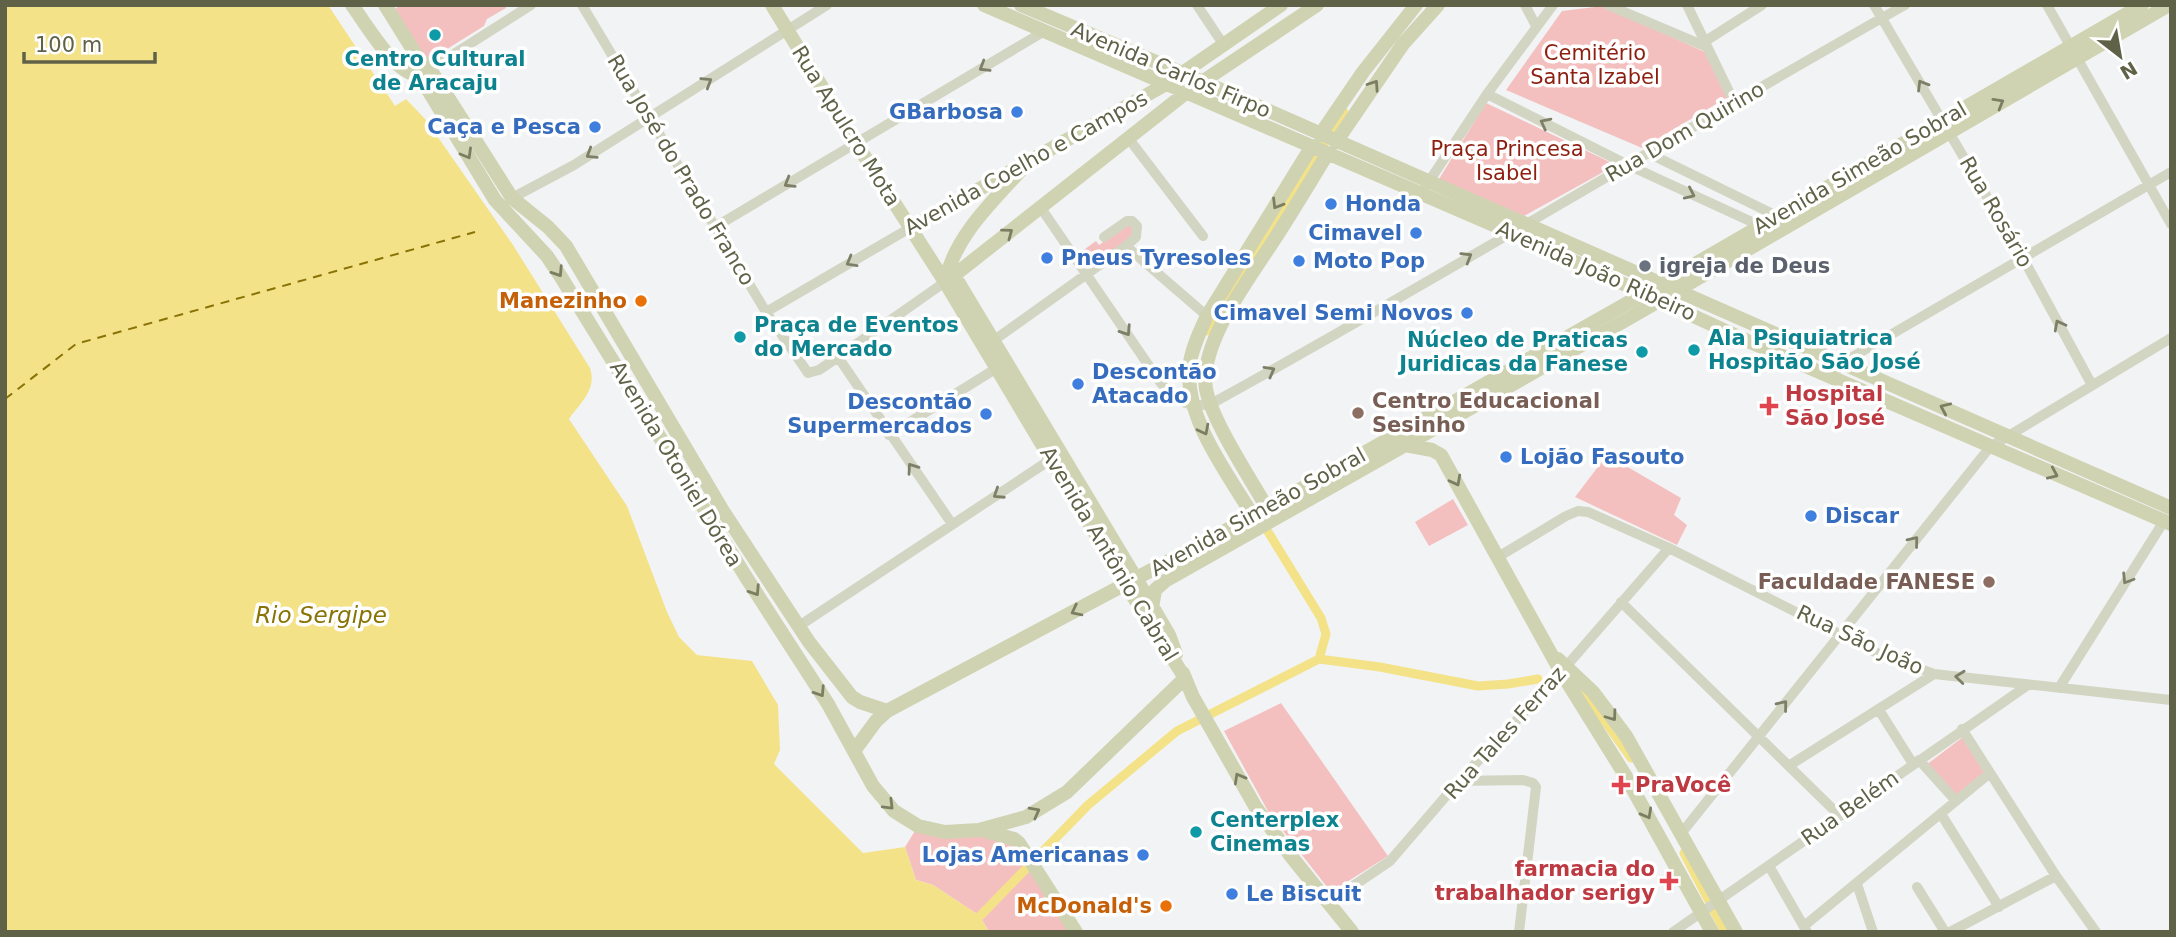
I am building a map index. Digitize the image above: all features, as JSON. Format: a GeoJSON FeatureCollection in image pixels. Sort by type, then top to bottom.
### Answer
{"type":"FeatureCollection","features":[{"type":"Feature","properties":{"kind":"main road"},"geometry":{"type":"LineString","coordinates":[[352,5],[396,65],[411,76],[424,72],[388,6]]}},
{"type":"Feature","properties":{"kind":"main road","name":"Rua Apulcro Mota"},"geometry":{"type":"LineString","coordinates":[[772,5],[910,228],[950,278]]}},
{"type":"Feature","properties":{"kind":"main road","name":"Avenida Carlos Firpo"},"geometry":{"type":"LineString","coordinates":[[984,5],[1187,92],[1324,144]]}},
{"type":"Feature","properties":{"kind":"main road","name":"Avenida Carlos Firpo"},"geometry":{"type":"LineString","coordinates":[[1021,5],[1036,8],[1202,82],[1324,144]]}},
{"type":"Feature","properties":{"kind":"main road","name":"Avenida Coelho e Campos"},"geometry":{"type":"LineString","coordinates":[[910,228],[1168,83],[1281,5]]}},
{"type":"Feature","properties":{"kind":"main road"},"geometry":{"type":"LineString","coordinates":[[1202,406],[1207,366],[1231,309],[1363,72],[1416,5]]}},
{"type":"Feature","properties":{"kind":"main road"},"geometry":{"type":"LineString","coordinates":[[1262,518],[1190,386],[1190,363],[1196,339],[1208,316],[1324,144],[1403,44],[1438,5]]}},
{"type":"Feature","properties":{"kind":"main road","name":"Avenida Simeão Sobral"},"geometry":{"type":"LineString","coordinates":[[2074,52],[2142,5]]}},
{"type":"Feature","properties":{"kind":"main road","name":"Avenida Simeão Sobral"},"geometry":{"type":"LineString","coordinates":[[854,751],[876,721],[887,711],[1131,582],[1405,445],[1652,297],[1660,284],[1777,216],[1946,126],[2074,52],[2169,5]]}},
{"type":"Feature","properties":{"kind":"main road","name":"Avenida Coelho e Campos"},"geometry":{"type":"LineString","coordinates":[[950,278],[1187,92],[1307,7]]}},
{"type":"Feature","properties":{"kind":"main road","name":"Avenida Otoniel Dórea"},"geometry":{"type":"LineString","coordinates":[[424,72],[512,198],[548,227],[566,246],[723,511],[799,626],[852,697],[887,711]]}},
{"type":"Feature","properties":{"kind":"main road","name":"Avenida Otoniel Dórea"},"geometry":{"type":"LineString","coordinates":[[424,72],[495,200],[547,256],[561,277],[746,577],[828,704],[873,786],[894,811],[918,826],[945,832],[979,830]]}},
{"type":"Feature","properties":{"kind":"main road","name":"Avenida Simeão Sobral"},"geometry":{"type":"LineString","coordinates":[[1152,607],[1152,598],[1161,584],[1216,553],[1262,518],[1478,388],[1652,297],[1675,289],[1792,223],[1946,126]]}},
{"type":"Feature","properties":{"kind":"main road","name":"Avenida João Ribeiro"},"geometry":{"type":"LineString","coordinates":[[1324,144],[1516,228],[1675,289],[2007,436],[2168,518]]}},
{"type":"Feature","properties":{"kind":"main road"},"geometry":{"type":"LineString","coordinates":[[950,278],[950,263],[959,242],[1031,160]]}},
{"type":"Feature","properties":{"kind":"main road","name":"Avenida João Ribeiro"},"geometry":{"type":"LineString","coordinates":[[1516,228],[1652,297],[1990,446],[2168,518]]}},
{"type":"Feature","properties":{"kind":"main road","name":"Avenida Antônio Cabral"},"geometry":{"type":"LineString","coordinates":[[950,278],[993,341],[1056,456],[1185,678]]}},
{"type":"Feature","properties":{"kind":"main road","name":"Avenida Antônio Cabral"},"geometry":{"type":"LineString","coordinates":[[950,278],[997,369],[1056,456]]}},
{"type":"Feature","properties":{"kind":"main road"},"geometry":{"type":"LineString","coordinates":[[1478,388],[1471,398],[1445,414],[1435,428],[1441,455],[1553,655],[1564,669],[1703,911],[1712,932]]}},
{"type":"Feature","properties":{"kind":"main road"},"geometry":{"type":"LineString","coordinates":[[1405,445],[1432,450],[1441,455]]}},
{"type":"Feature","properties":{"kind":"main road","name":"Avenida Antônio Cabral"},"geometry":{"type":"LineString","coordinates":[[1131,582],[1152,607],[1169,635],[1185,678]]}},
{"type":"Feature","properties":{"kind":"main road"},"geometry":{"type":"LineString","coordinates":[[1564,669],[1593,692],[1626,736],[1736,932]]}},
{"type":"Feature","properties":{"kind":"main road"},"geometry":{"type":"LineString","coordinates":[[979,830],[1026,817],[1067,792],[1185,678],[1255,806],[1290,855],[1352,932]]}},
{"type":"Feature","properties":{"kind":"main road"},"geometry":{"type":"LineString","coordinates":[[979,830],[1017,841],[1076,932]]}},
{"type":"Feature","properties":{"kind":"street"},"geometry":{"type":"LineString","coordinates":[[424,72],[531,5]]}},
{"type":"Feature","properties":{"kind":"street","name":"Rua José do Prado Franco"},"geometry":{"type":"LineString","coordinates":[[582,5],[766,312],[804,370],[807,373],[815,371],[838,357]]}},
{"type":"Feature","properties":{"kind":"street"},"geometry":{"type":"LineString","coordinates":[[512,198],[574,165],[827,5]]}},
{"type":"Feature","properties":{"kind":"street"},"geometry":{"type":"LineString","coordinates":[[1198,5],[1223,44]]}},
{"type":"Feature","properties":{"kind":"street"},"geometry":{"type":"LineString","coordinates":[[1525,5],[1536,26]]}},
{"type":"Feature","properties":{"kind":"street"},"geometry":{"type":"LineString","coordinates":[[1425,188],[1487,94],[1553,5]]}},
{"type":"Feature","properties":{"kind":"street"},"geometry":{"type":"LineString","coordinates":[[1608,5],[1705,44]]}},
{"type":"Feature","properties":{"kind":"street"},"geometry":{"type":"LineString","coordinates":[[1686,5],[1735,104]]}},
{"type":"Feature","properties":{"kind":"street"},"geometry":{"type":"LineString","coordinates":[[1705,44],[1762,5]]}},
{"type":"Feature","properties":{"kind":"street","name":"Rua Rosário"},"geometry":{"type":"LineString","coordinates":[[1874,5],[2023,258],[2092,385]]}},
{"type":"Feature","properties":{"kind":"street","name":"Rua Dom Quirino"},"geometry":{"type":"LineString","coordinates":[[1202,406],[1328,340],[1516,228],[1905,5]]}},
{"type":"Feature","properties":{"kind":"street"},"geometry":{"type":"LineString","coordinates":[[2047,5],[2171,224]]}},
{"type":"Feature","properties":{"kind":"street"},"geometry":{"type":"LineString","coordinates":[[715,226],[1043,32]]}},
{"type":"Feature","properties":{"kind":"street"},"geometry":{"type":"LineString","coordinates":[[1487,94],[1628,165],[1776,232]]}},
{"type":"Feature","properties":{"kind":"street"},"geometry":{"type":"LineString","coordinates":[[1129,139],[1203,236]]}},
{"type":"Feature","properties":{"kind":"street"},"geometry":{"type":"LineString","coordinates":[[1648,153],[1792,223]]}},
{"type":"Feature","properties":{"kind":"street"},"geometry":{"type":"LineString","coordinates":[[1832,377],[1842,363],[2171,172]]}},
{"type":"Feature","properties":{"kind":"street"},"geometry":{"type":"LineString","coordinates":[[1041,208],[1160,382],[1178,399],[1202,406]]}},
{"type":"Feature","properties":{"kind":"street"},"geometry":{"type":"LineString","coordinates":[[993,341],[1126,246],[1138,233],[1137,226],[1132,221],[1125,222],[1104,237]]}},
{"type":"Feature","properties":{"kind":"street","name":"Avenida Coelho e Campos"},"geometry":{"type":"LineString","coordinates":[[766,312],[910,228]]}},
{"type":"Feature","properties":{"kind":"street"},"geometry":{"type":"LineString","coordinates":[[1126,246],[1208,316]]}},
{"type":"Feature","properties":{"kind":"street"},"geometry":{"type":"LineString","coordinates":[[950,278],[838,357],[952,524]]}},
{"type":"Feature","properties":{"kind":"street"},"geometry":{"type":"LineString","coordinates":[[1680,835],[1990,446],[2171,338]]}},
{"type":"Feature","properties":{"kind":"street"},"geometry":{"type":"LineString","coordinates":[[889,435],[997,369]]}},
{"type":"Feature","properties":{"kind":"street"},"geometry":{"type":"LineString","coordinates":[[799,626],[1056,456]]}},
{"type":"Feature","properties":{"kind":"street","name":"Rua São João"},"geometry":{"type":"LineString","coordinates":[[1498,557],[1578,511],[1591,513],[1670,548],[1889,658],[1934,674],[2171,700]]}},
{"type":"Feature","properties":{"kind":"street"},"geometry":{"type":"LineString","coordinates":[[2059,688],[2168,518]]}},
{"type":"Feature","properties":{"kind":"street","name":"Rua Tales Ferraz"},"geometry":{"type":"LineString","coordinates":[[1328,903],[1390,861],[1670,548]]}},
{"type":"Feature","properties":{"kind":"street"},"geometry":{"type":"LineString","coordinates":[[1621,603],[1840,816]]}},
{"type":"Feature","properties":{"kind":"street"},"geometry":{"type":"LineString","coordinates":[[1790,765],[1934,674]]}},
{"type":"Feature","properties":{"kind":"street","name":"Rua Belém"},"geometry":{"type":"LineString","coordinates":[[1673,932],[2028,685]]}},
{"type":"Feature","properties":{"kind":"street"},"geometry":{"type":"LineString","coordinates":[[1879,710],[1916,762],[1956,801]]}},
{"type":"Feature","properties":{"kind":"street"},"geometry":{"type":"LineString","coordinates":[[1962,729],[2056,876],[2096,932]]}},
{"type":"Feature","properties":{"kind":"street"},"geometry":{"type":"LineString","coordinates":[[1769,866],[1806,929],[1990,773]]}},
{"type":"Feature","properties":{"kind":"street"},"geometry":{"type":"LineString","coordinates":[[1459,782],[1523,780],[1534,783],[1537,791],[1519,932]]}},
{"type":"Feature","properties":{"kind":"street"},"geometry":{"type":"LineString","coordinates":[[1941,814],[1999,907]]}},
{"type":"Feature","properties":{"kind":"street"},"geometry":{"type":"LineString","coordinates":[[1917,887],[1948,932],[2056,876]]}},
{"type":"Feature","properties":{"kind":"street"},"geometry":{"type":"LineString","coordinates":[[1857,884],[1873,932]]}},
{"type":"Feature","properties":{"kind":"green space"},"geometry":{"type":"Polygon","coordinates":[[[400,5],[506,5],[506,8],[487,19],[484,26],[431,59],[426,59],[395,9],[400,5]]]}},
{"type":"Feature","properties":{"kind":"green space","name":"Cemitério Santa Izabel"},"geometry":{"type":"Polygon","coordinates":[[[1603,6],[1705,52],[1728,97],[1642,148],[1506,90],[1562,11],[1603,6]]]}},
{"type":"Feature","properties":{"kind":"green space","name":"Praça Princesa Isabel"},"geometry":{"type":"Polygon","coordinates":[[[1486,103],[1616,165],[1524,216],[1439,179],[1486,103]]]}},
{"type":"Feature","properties":{"kind":"green space"},"geometry":{"type":"Polygon","coordinates":[[[1130,222],[1137,233],[1088,268],[1078,254],[1096,241],[1099,245],[1130,222]]]}},
{"type":"Feature","properties":{"kind":"green space"},"geometry":{"type":"Polygon","coordinates":[[[1607,455],[1681,498],[1674,515],[1687,525],[1677,545],[1575,497],[1607,455]]]}},
{"type":"Feature","properties":{"kind":"green space"},"geometry":{"type":"Polygon","coordinates":[[[1453,499],[1468,525],[1429,546],[1415,522],[1453,499]]]}},
{"type":"Feature","properties":{"kind":"green space"},"geometry":{"type":"Polygon","coordinates":[[[1281,703],[1388,856],[1331,892],[1269,813],[1224,731],[1281,703]]]}},
{"type":"Feature","properties":{"kind":"green space"},"geometry":{"type":"Polygon","coordinates":[[[1963,737],[1989,774],[1953,801],[1926,765],[1963,737]]]}},
{"type":"Feature","properties":{"kind":"green space"},"geometry":{"type":"Polygon","coordinates":[[[918,826],[1014,839],[1077,932],[989,932],[980,916],[933,885],[916,880],[905,847],[918,826]]]}},
{"type":"Feature","properties":{"kind":"water","name":"Rio Sergipe"},"geometry":{"type":"Polygon","coordinates":[[[5,5],[328,5],[395,106],[406,99],[426,120],[513,245],[590,368],[590,389],[569,419],[627,506],[679,637],[697,655],[752,661],[778,705],[780,750],[774,764],[863,853],[905,847],[916,880],[933,885],[980,916],[989,932],[5,932],[5,5]]]}},
{"type":"Feature","properties":{"kind":"waterway"},"geometry":{"type":"LineString","coordinates":[[1207,331],[1344,112]]}},
{"type":"Feature","properties":{"kind":"waterway"},"geometry":{"type":"LineString","coordinates":[[1262,522],[1321,618],[1326,634],[1319,659]]}},
{"type":"Feature","properties":{"kind":"waterway"},"geometry":{"type":"LineString","coordinates":[[980,916],[1088,805],[1177,731],[1319,659],[1380,667],[1478,686],[1538,679]]}},
{"type":"Feature","properties":{"kind":"waterway"},"geometry":{"type":"LineString","coordinates":[[1584,692],[1631,758]]}},
{"type":"Feature","properties":{"kind":"waterway"},"geometry":{"type":"LineString","coordinates":[[1684,853],[1725,932]]}},
{"type":"Feature","properties":{"kind":"ferry route"},"geometry":{"type":"LineString","coordinates":[[5,399],[76,344],[475,232]]}},
{"type":"Feature","properties":{"kind":"place","name":"Centro Cultural de Aracaju"},"geometry":{"type":"Point","coordinates":[435,35]}},
{"type":"Feature","properties":{"kind":"place","name":"GBarbosa"},"geometry":{"type":"Point","coordinates":[1017,112]}},
{"type":"Feature","properties":{"kind":"place","name":"Caça e Pesca"},"geometry":{"type":"Point","coordinates":[595,127]}},
{"type":"Feature","properties":{"kind":"place","name":"Honda"},"geometry":{"type":"Point","coordinates":[1331,204]}},
{"type":"Feature","properties":{"kind":"place","name":"Cimavel"},"geometry":{"type":"Point","coordinates":[1416,233]}},
{"type":"Feature","properties":{"kind":"place","name":"Pneus Tyresoles"},"geometry":{"type":"Point","coordinates":[1047,258]}},
{"type":"Feature","properties":{"kind":"place","name":"Moto Pop"},"geometry":{"type":"Point","coordinates":[1299,261]}},
{"type":"Feature","properties":{"kind":"place","name":"igreja de Deus"},"geometry":{"type":"Point","coordinates":[1645,266]}},
{"type":"Feature","properties":{"kind":"place","name":"Manezinho"},"geometry":{"type":"Point","coordinates":[641,301]}},
{"type":"Feature","properties":{"kind":"place","name":"Cimavel Semi Novos"},"geometry":{"type":"Point","coordinates":[1467,313]}},
{"type":"Feature","properties":{"kind":"place","name":"Praça de Eventos do Mercado"},"geometry":{"type":"Point","coordinates":[740,337]}},
{"type":"Feature","properties":{"kind":"place","name":"Ala Psiquiatrica Hospitão São José"},"geometry":{"type":"Point","coordinates":[1694,350]}},
{"type":"Feature","properties":{"kind":"place","name":"Núcleo de Praticas Juridicas da Fanese"},"geometry":{"type":"Point","coordinates":[1642,352]}},
{"type":"Feature","properties":{"kind":"place","name":"Descontão Atacado"},"geometry":{"type":"Point","coordinates":[1078,384]}},
{"type":"Feature","properties":{"kind":"place","name":"Hospital São José"},"geometry":{"type":"Point","coordinates":[1769,406]}},
{"type":"Feature","properties":{"kind":"place","name":"Centro Educacional Sesinho"},"geometry":{"type":"Point","coordinates":[1358,413]}},
{"type":"Feature","properties":{"kind":"place","name":"Descontão Supermercados"},"geometry":{"type":"Point","coordinates":[986,414]}},
{"type":"Feature","properties":{"kind":"place","name":"Lojão Fasouto"},"geometry":{"type":"Point","coordinates":[1506,457]}},
{"type":"Feature","properties":{"kind":"place","name":"Discar"},"geometry":{"type":"Point","coordinates":[1811,516]}},
{"type":"Feature","properties":{"kind":"place","name":"Faculdade FANESE"},"geometry":{"type":"Point","coordinates":[1989,582]}},
{"type":"Feature","properties":{"kind":"place","name":"PraVocê"},"geometry":{"type":"Point","coordinates":[1621,785]}},
{"type":"Feature","properties":{"kind":"place","name":"Centerplex Cinemas"},"geometry":{"type":"Point","coordinates":[1196,832]}},
{"type":"Feature","properties":{"kind":"place","name":"Lojas Americanas"},"geometry":{"type":"Point","coordinates":[1143,855]}},
{"type":"Feature","properties":{"kind":"place","name":"farmacia do trabalhador serigy"},"geometry":{"type":"Point","coordinates":[1669,881]}},
{"type":"Feature","properties":{"kind":"place","name":"Le Biscuit"},"geometry":{"type":"Point","coordinates":[1232,894]}},
{"type":"Feature","properties":{"kind":"place","name":"McDonald's"},"geometry":{"type":"Point","coordinates":[1166,906]}}]}
